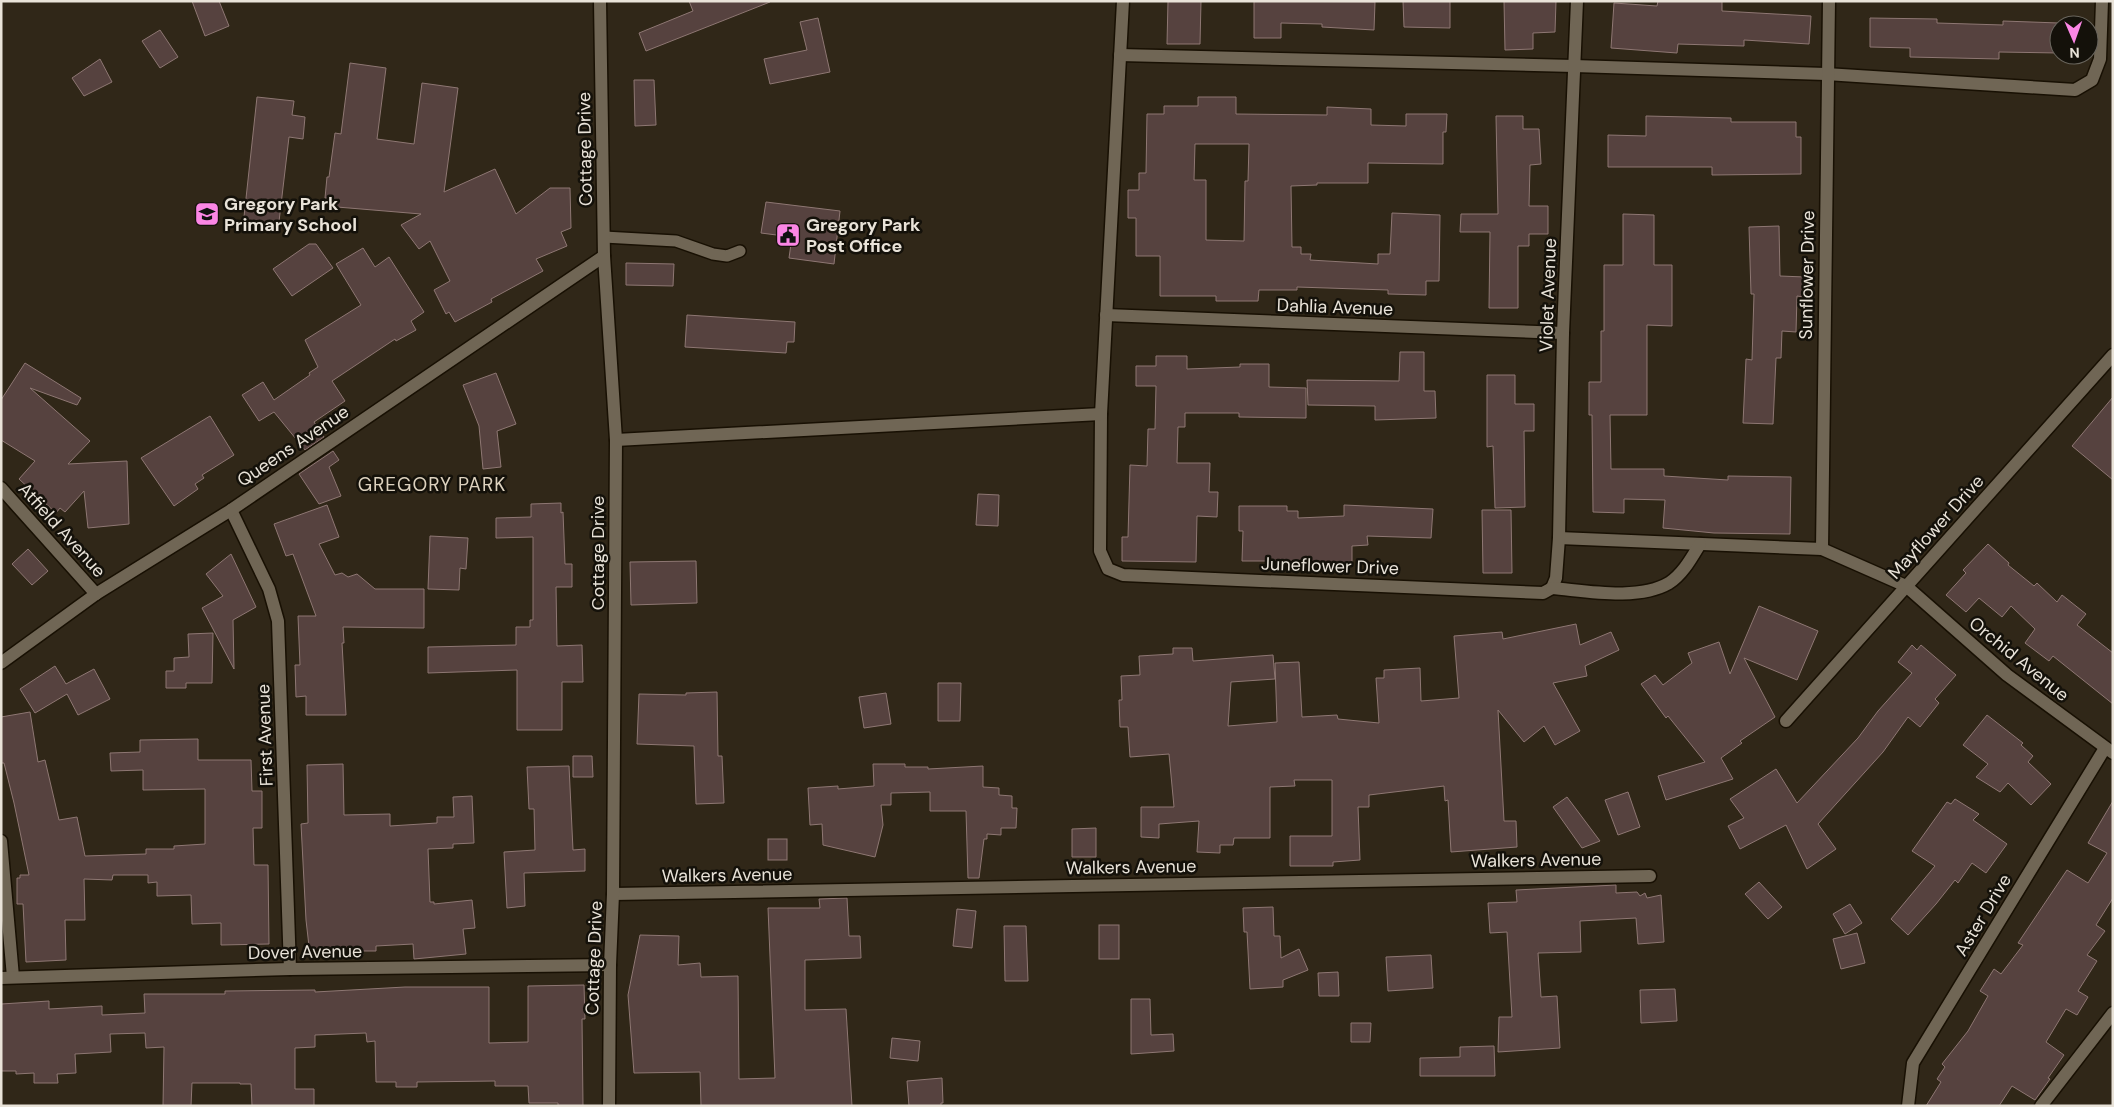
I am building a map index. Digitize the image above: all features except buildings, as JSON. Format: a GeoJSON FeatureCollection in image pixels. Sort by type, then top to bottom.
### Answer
{"type":"FeatureCollection","features":[{"type":"Feature","properties":{"kind":"street","name":"Cottage Drive"},"geometry":{"type":"LineString","coordinates":[[600,1],[604,256],[616,440],[613,894],[610,965],[609,1106]]}},
{"type":"Feature","properties":{"kind":"street"},"geometry":{"type":"LineString","coordinates":[[616,440],[1101,414],[1123,1]]}},
{"type":"Feature","properties":{"kind":"street","name":"Violet Avenue"},"geometry":{"type":"LineString","coordinates":[[1552,588],[1556,578],[1559,538],[1563,333],[1577,1]]}},
{"type":"Feature","properties":{"kind":"street","name":"Sunflower Drive"},"geometry":{"type":"LineString","coordinates":[[1822,549],[1826,74],[1829,1]]}},
{"type":"Feature","properties":{"kind":"street"},"geometry":{"type":"LineString","coordinates":[[1120,56],[1574,66],[1826,74],[2075,90],[2092,80],[2100,59],[2102,1]]}},
{"type":"Feature","properties":{"kind":"street","name":"Queens Avenue"},"geometry":{"type":"LineString","coordinates":[[1,663],[96,594],[231,510],[604,256]]}},
{"type":"Feature","properties":{"kind":"street","name":"Dahlia Avenue"},"geometry":{"type":"LineString","coordinates":[[1106,315],[1563,333]]}},
{"type":"Feature","properties":{"kind":"street","name":"Mayflower Drive"},"geometry":{"type":"LineString","coordinates":[[1786,721],[2113,356]]}},
{"type":"Feature","properties":{"kind":"street","name":"Juneflower Drive"},"geometry":{"type":"LineString","coordinates":[[1101,414],[1100,551],[1108,569],[1123,575],[1543,593],[1552,588],[1613,593],[1646,592],[1670,582],[1685,568],[1700,544]]}},
{"type":"Feature","properties":{"kind":"street","name":"Atfield Avenue"},"geometry":{"type":"LineString","coordinates":[[1,488],[96,594]]}},
{"type":"Feature","properties":{"kind":"street","name":"First Avenue"},"geometry":{"type":"LineString","coordinates":[[231,510],[269,589],[278,621],[290,969]]}},
{"type":"Feature","properties":{"kind":"street"},"geometry":{"type":"LineString","coordinates":[[1559,538],[1822,549]]}},
{"type":"Feature","properties":{"kind":"street","name":"Orchid Avenue"},"geometry":{"type":"LineString","coordinates":[[1822,549],[1906,586],[2007,676],[2109,751]]}},
{"type":"Feature","properties":{"kind":"street","name":"Aster Drive"},"geometry":{"type":"LineString","coordinates":[[1908,1106],[1913,1063],[2109,751]]}},
{"type":"Feature","properties":{"kind":"street"},"geometry":{"type":"LineString","coordinates":[[1,841],[7,977]]}},
{"type":"Feature","properties":{"kind":"street","name":"Walkers Avenue"},"geometry":{"type":"LineString","coordinates":[[613,894],[1650,876]]}},
{"type":"Feature","properties":{"kind":"street","name":"Dover Avenue"},"geometry":{"type":"LineString","coordinates":[[7,977],[290,969],[610,965]]}},
{"type":"Feature","properties":{"kind":"street"},"geometry":{"type":"LineString","coordinates":[[2041,1106],[2113,1013]]}},
{"type":"Feature","properties":{"kind":"lane"},"geometry":{"type":"LineString","coordinates":[[604,237],[676,241],[713,254],[727,256],[740,251]]}},
{"type":"Feature","properties":{"kind":"place","name":"Gregory Park Primary School"},"geometry":{"type":"Point","coordinates":[207,214]}},
{"type":"Feature","properties":{"kind":"place","name":"Gregory Park Post Office"},"geometry":{"type":"Point","coordinates":[788,235]}},
{"type":"Feature","properties":{"kind":"district","name":"GREGORY PARK"},"geometry":{"type":"Point","coordinates":[432,484]}}]}
